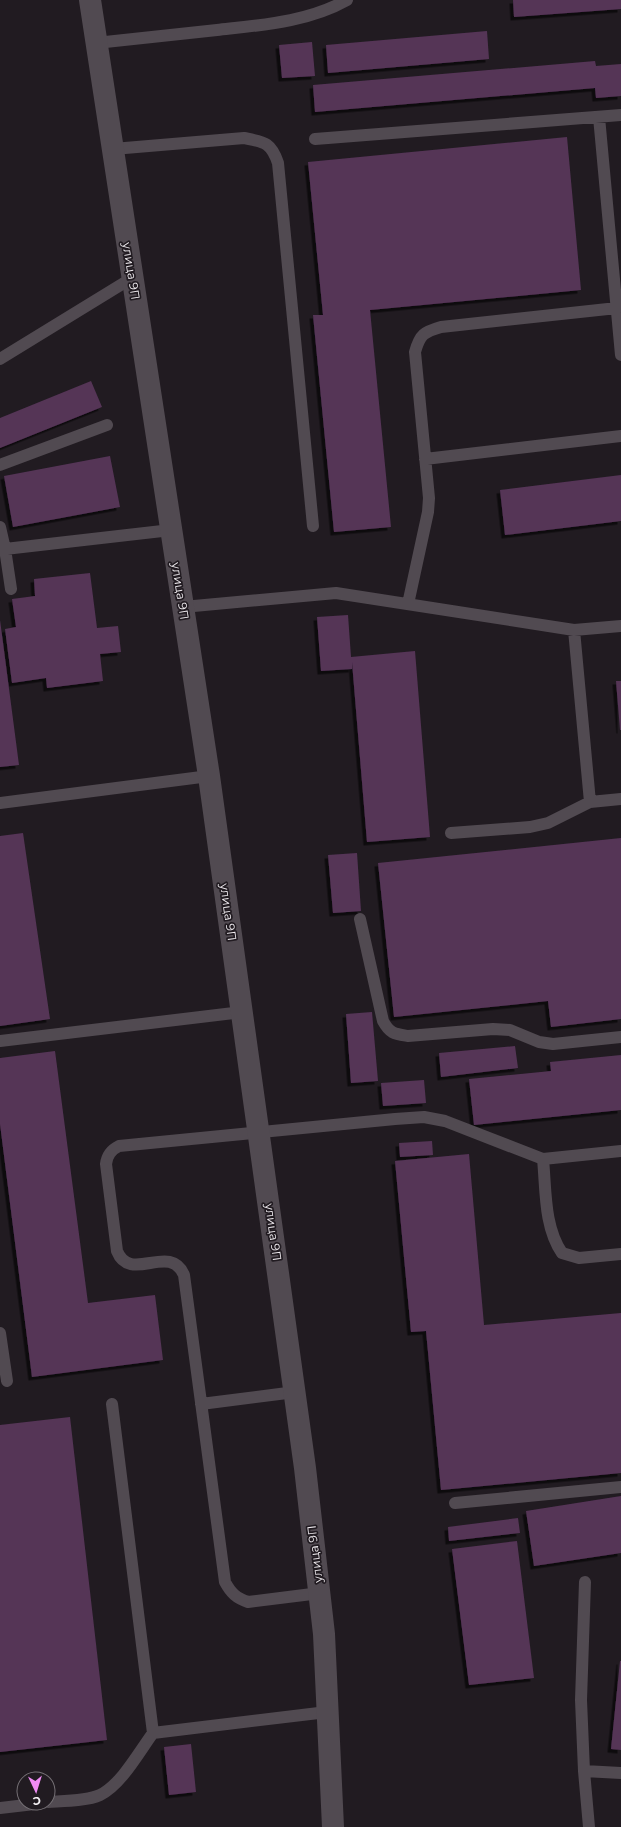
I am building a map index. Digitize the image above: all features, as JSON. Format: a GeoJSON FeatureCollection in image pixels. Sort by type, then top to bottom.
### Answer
{"type":"FeatureCollection","features":[{"type":"Feature","properties":{"kind":"street","name":"улица 9П"},"geometry":{"type":"LineString","coordinates":[[90,0],[208,776],[295,1392],[324,1634],[333,1827]]}},
{"type":"Feature","properties":{"kind":"lane"},"geometry":{"type":"LineString","coordinates":[[96,43],[276,23],[308,16],[335,7],[347,0]]}},
{"type":"Feature","properties":{"kind":"lane"},"geometry":{"type":"LineString","coordinates":[[315,139],[621,115]]}},
{"type":"Feature","properties":{"kind":"lane"},"geometry":{"type":"LineString","coordinates":[[599,117],[617,258],[617,308],[621,355]]}},
{"type":"Feature","properties":{"kind":"lane"},"geometry":{"type":"LineString","coordinates":[[113,149],[244,138],[262,141],[274,149],[278,163],[313,526]]}},
{"type":"Feature","properties":{"kind":"lane"},"geometry":{"type":"LineString","coordinates":[[2,353],[132,278]]}},
{"type":"Feature","properties":{"kind":"lane"},"geometry":{"type":"LineString","coordinates":[[408,604],[428,512],[429,498],[415,352],[419,339],[429,331],[441,327],[617,308]]}},
{"type":"Feature","properties":{"kind":"lane"},"geometry":{"type":"LineString","coordinates":[[0,465],[107,425]]}},
{"type":"Feature","properties":{"kind":"lane"},"geometry":{"type":"LineString","coordinates":[[425,459],[621,436]]}},
{"type":"Feature","properties":{"kind":"lane"},"geometry":{"type":"LineString","coordinates":[[0,527],[5,550],[10,589]]}},
{"type":"Feature","properties":{"kind":"lane"},"geometry":{"type":"LineString","coordinates":[[5,550],[171,530]]}},
{"type":"Feature","properties":{"kind":"lane"},"geometry":{"type":"LineString","coordinates":[[182,607],[336,593],[574,630],[621,626]]}},
{"type":"Feature","properties":{"kind":"lane"},"geometry":{"type":"LineString","coordinates":[[574,630],[590,802]]}},
{"type":"Feature","properties":{"kind":"lane"},"geometry":{"type":"LineString","coordinates":[[0,803],[208,776]]}},
{"type":"Feature","properties":{"kind":"lane"},"geometry":{"type":"LineString","coordinates":[[451,833],[530,827],[542,824],[590,802],[621,799]]}},
{"type":"Feature","properties":{"kind":"lane"},"geometry":{"type":"LineString","coordinates":[[360,919],[383,1021],[388,1030],[396,1034],[408,1036],[493,1029],[510,1030],[539,1042],[552,1044],[621,1037]]}},
{"type":"Feature","properties":{"kind":"lane"},"geometry":{"type":"LineString","coordinates":[[0,1041],[242,1012]]}},
{"type":"Feature","properties":{"kind":"lane"},"geometry":{"type":"LineString","coordinates":[[320,1593],[248,1602],[237,1598],[230,1592],[225,1582],[184,1275],[180,1267],[175,1263],[167,1261],[134,1264],[126,1263],[120,1258],[117,1251],[106,1164],[107,1157],[112,1150],[119,1146],[424,1117],[445,1121],[543,1159],[621,1151]]}},
{"type":"Feature","properties":{"kind":"lane"},"geometry":{"type":"LineString","coordinates":[[543,1159],[550,1223],[554,1242],[562,1253],[579,1258],[621,1254]]}},
{"type":"Feature","properties":{"kind":"lane"},"geometry":{"type":"LineString","coordinates":[[0,1333],[7,1381]]}},
{"type":"Feature","properties":{"kind":"lane"},"geometry":{"type":"LineString","coordinates":[[201,1404],[295,1392]]}},
{"type":"Feature","properties":{"kind":"lane"},"geometry":{"type":"LineString","coordinates":[[56,1801],[82,1799],[100,1795],[118,1782],[153,1733],[112,1404]]}},
{"type":"Feature","properties":{"kind":"lane"},"geometry":{"type":"LineString","coordinates":[[455,1503],[621,1487]]}},
{"type":"Feature","properties":{"kind":"lane"},"geometry":{"type":"LineString","coordinates":[[585,1582],[581,1692],[584,1771],[589,1827]]}},
{"type":"Feature","properties":{"kind":"lane"},"geometry":{"type":"LineString","coordinates":[[153,1733],[327,1712]]}},
{"type":"Feature","properties":{"kind":"lane"},"geometry":{"type":"LineString","coordinates":[[584,1771],[621,1773]]}},
{"type":"Feature","properties":{"kind":"lane"},"geometry":{"type":"LineString","coordinates":[[0,1808],[16,1806]]}},
{"type":"Feature","properties":{"kind":"building"},"geometry":{"type":"Polygon","coordinates":[[[513,0],[621,0],[621,9],[514,17],[513,0]]]}},
{"type":"Feature","properties":{"kind":"building"},"geometry":{"type":"Polygon","coordinates":[[[487,31],[489,59],[328,73],[326,45],[487,31]]]}},
{"type":"Feature","properties":{"kind":"building"},"geometry":{"type":"Polygon","coordinates":[[[312,42],[315,76],[282,78],[279,45],[312,42]]]}},
{"type":"Feature","properties":{"kind":"building"},"geometry":{"type":"Polygon","coordinates":[[[595,61],[596,66],[621,64],[621,96],[596,98],[595,88],[315,112],[313,85],[595,61]]]}},
{"type":"Feature","properties":{"kind":"building"},"geometry":{"type":"Polygon","coordinates":[[[567,137],[581,290],[370,310],[391,527],[334,532],[313,315],[323,315],[308,162],[567,137]]]}},
{"type":"Feature","properties":{"kind":"building"},"geometry":{"type":"Polygon","coordinates":[[[91,381],[102,407],[0,448],[0,418],[91,381]]]}},
{"type":"Feature","properties":{"kind":"building"},"geometry":{"type":"Polygon","coordinates":[[[110,456],[120,507],[13,527],[4,476],[110,456]]]}},
{"type":"Feature","properties":{"kind":"building"},"geometry":{"type":"Polygon","coordinates":[[[621,475],[621,521],[505,535],[500,490],[621,475]]]}},
{"type":"Feature","properties":{"kind":"building"},"geometry":{"type":"Polygon","coordinates":[[[90,573],[97,628],[118,626],[121,652],[100,654],[103,681],[47,688],[46,678],[12,683],[5,629],[16,627],[12,599],[35,596],[34,579],[90,573]]]}},
{"type":"Feature","properties":{"kind":"building"},"geometry":{"type":"Polygon","coordinates":[[[348,615],[351,657],[415,651],[430,837],[367,842],[352,662],[352,669],[321,671],[317,617],[348,615]]]}},
{"type":"Feature","properties":{"kind":"building"},"geometry":{"type":"Polygon","coordinates":[[[0,620],[19,765],[0,767],[0,620]]]}},
{"type":"Feature","properties":{"kind":"building"},"geometry":{"type":"Polygon","coordinates":[[[616,681],[621,681],[621,730],[620,730],[616,681]]]}},
{"type":"Feature","properties":{"kind":"building"},"geometry":{"type":"Polygon","coordinates":[[[23,833],[50,1019],[0,1026],[0,836],[23,833]]]}},
{"type":"Feature","properties":{"kind":"building"},"geometry":{"type":"Polygon","coordinates":[[[621,838],[621,1019],[551,1027],[548,1001],[394,1017],[378,863],[621,838]]]}},
{"type":"Feature","properties":{"kind":"building"},"geometry":{"type":"Polygon","coordinates":[[[357,853],[361,911],[333,913],[328,855],[357,853]]]}},
{"type":"Feature","properties":{"kind":"building"},"geometry":{"type":"Polygon","coordinates":[[[372,1012],[378,1081],[351,1083],[346,1014],[372,1012]]]}},
{"type":"Feature","properties":{"kind":"building"},"geometry":{"type":"Polygon","coordinates":[[[515,1046],[518,1068],[441,1077],[439,1053],[515,1046]]]}},
{"type":"Feature","properties":{"kind":"building"},"geometry":{"type":"Polygon","coordinates":[[[55,1051],[88,1303],[155,1295],[163,1360],[32,1377],[0,1124],[0,1058],[55,1051]]]}},
{"type":"Feature","properties":{"kind":"building"},"geometry":{"type":"Polygon","coordinates":[[[621,1055],[621,1110],[474,1125],[469,1079],[551,1071],[550,1062],[621,1055]]]}},
{"type":"Feature","properties":{"kind":"building"},"geometry":{"type":"Polygon","coordinates":[[[424,1080],[426,1103],[383,1106],[381,1083],[424,1080]]]}},
{"type":"Feature","properties":{"kind":"building"},"geometry":{"type":"Polygon","coordinates":[[[432,1141],[433,1155],[400,1157],[399,1143],[432,1141]]]}},
{"type":"Feature","properties":{"kind":"building"},"geometry":{"type":"Polygon","coordinates":[[[469,1154],[484,1325],[621,1313],[621,1473],[441,1490],[426,1331],[411,1332],[395,1161],[469,1154]]]}},
{"type":"Feature","properties":{"kind":"building"},"geometry":{"type":"Polygon","coordinates":[[[70,1417],[107,1740],[0,1752],[0,1425],[70,1417]]]}},
{"type":"Feature","properties":{"kind":"building"},"geometry":{"type":"Polygon","coordinates":[[[621,1496],[621,1553],[534,1566],[526,1511],[621,1496]]]}},
{"type":"Feature","properties":{"kind":"building"},"geometry":{"type":"Polygon","coordinates":[[[518,1518],[520,1533],[449,1541],[448,1527],[518,1518]]]}},
{"type":"Feature","properties":{"kind":"building"},"geometry":{"type":"Polygon","coordinates":[[[517,1541],[534,1678],[469,1685],[452,1549],[517,1541]]]}},
{"type":"Feature","properties":{"kind":"building"},"geometry":{"type":"Polygon","coordinates":[[[621,1661],[621,1750],[611,1749],[621,1661]]]}},
{"type":"Feature","properties":{"kind":"building"},"geometry":{"type":"Polygon","coordinates":[[[191,1744],[196,1792],[169,1795],[164,1747],[191,1744]]]}}]}
